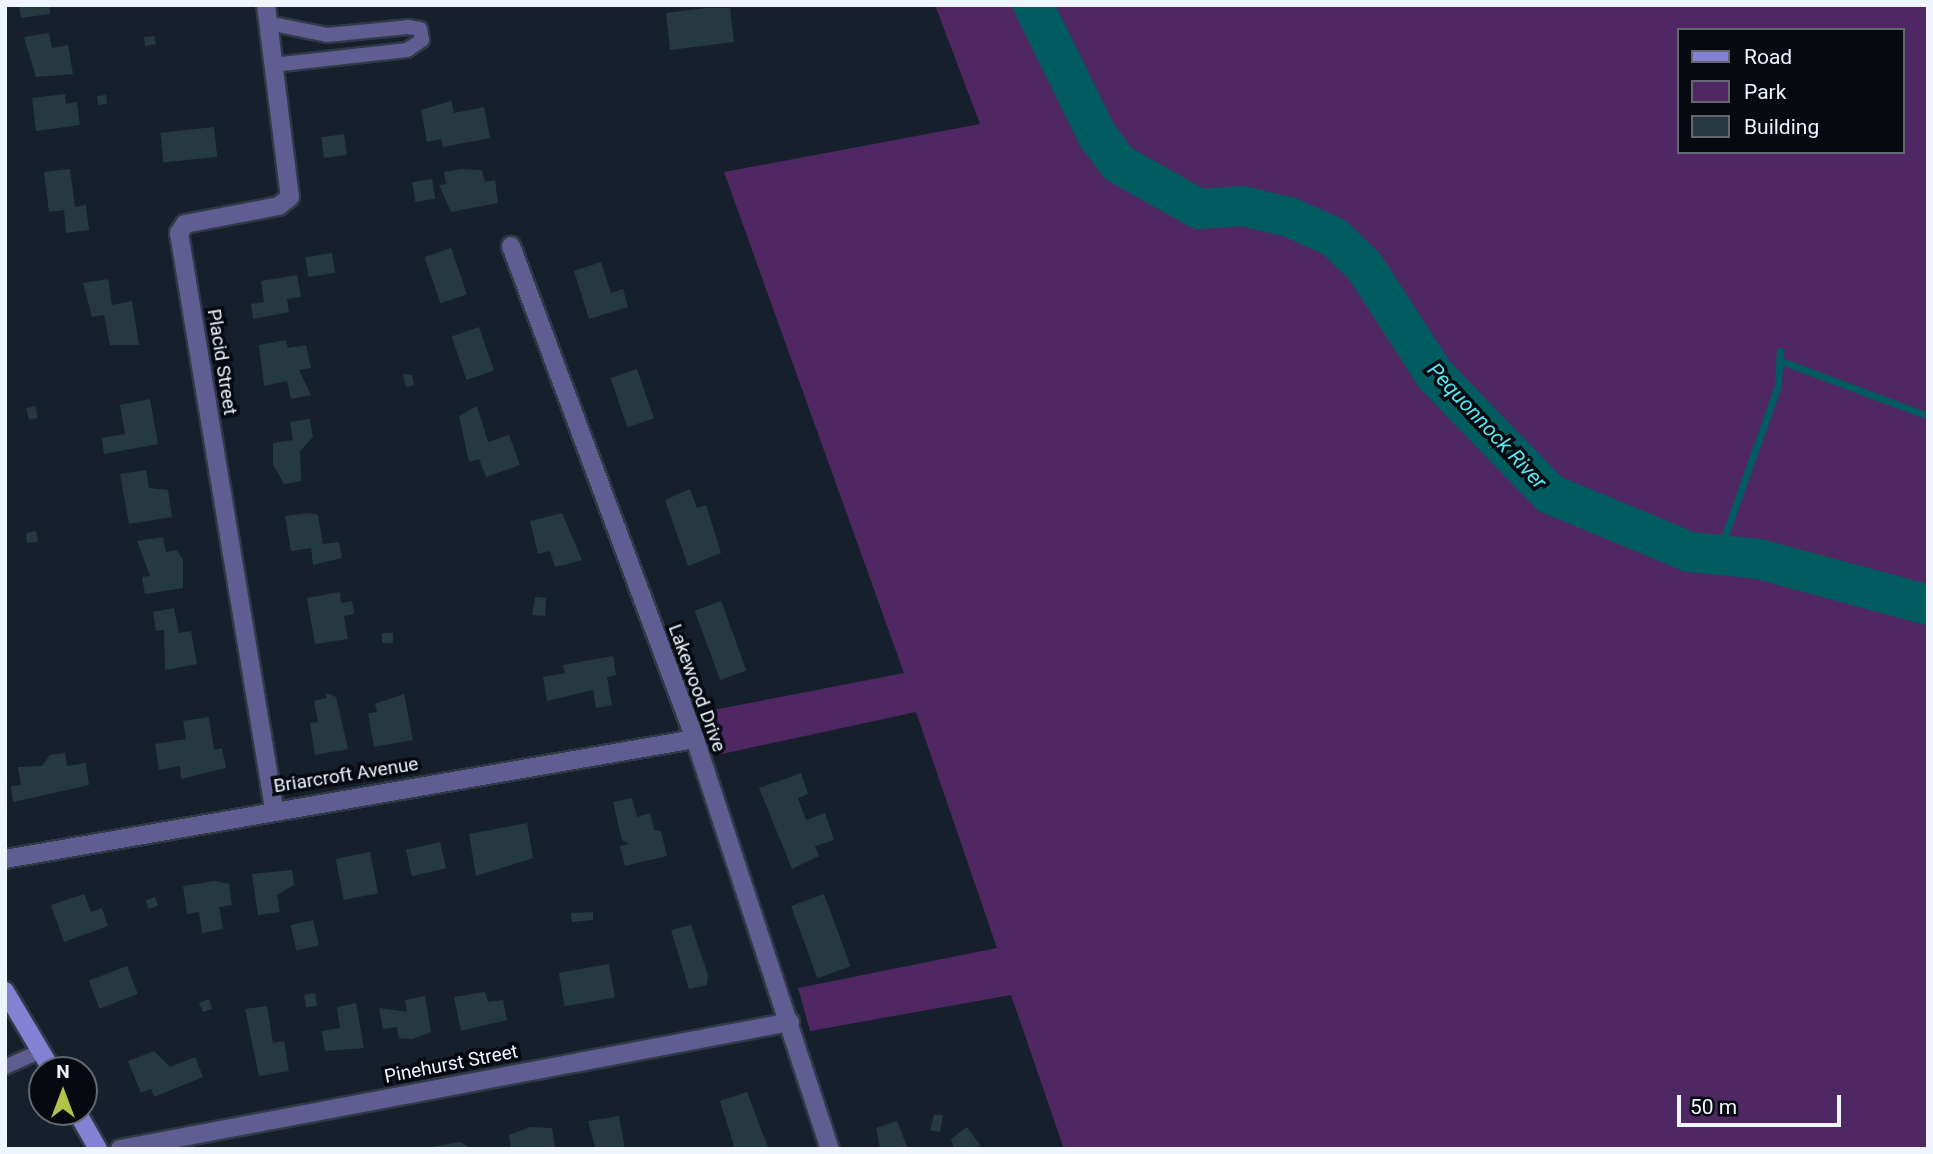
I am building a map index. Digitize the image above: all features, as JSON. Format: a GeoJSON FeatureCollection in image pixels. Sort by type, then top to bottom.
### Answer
{"type":"FeatureCollection","features":[{"type":"Feature","properties":{"kind":"main road"},"geometry":{"type":"LineString","coordinates":[[5,990],[44,1056]]}},
{"type":"Feature","properties":{"kind":"main road"},"geometry":{"type":"LineString","coordinates":[[84,1126],[98,1149]]}},
{"type":"Feature","properties":{"kind":"street","name":"Placid Street"},"geometry":{"type":"LineString","coordinates":[[267,14],[290,197],[279,206],[185,224],[179,233],[274,808]]}},
{"type":"Feature","properties":{"kind":"street","name":"Lakewood Drive"},"geometry":{"type":"LineString","coordinates":[[511,246],[695,739],[830,1149]]}},
{"type":"Feature","properties":{"kind":"street","name":"Briarcroft Avenue"},"geometry":{"type":"LineString","coordinates":[[5,859],[274,808],[695,739]]}},
{"type":"Feature","properties":{"kind":"street","name":"Pinehurst Street"},"geometry":{"type":"LineString","coordinates":[[120,1149],[790,1022]]}},
{"type":"Feature","properties":{"kind":"lane"},"geometry":{"type":"LineString","coordinates":[[267,14],[327,34],[408,27],[420,29],[422,40],[407,50],[274,65]]}},
{"type":"Feature","properties":{"kind":"lane"},"geometry":{"type":"LineString","coordinates":[[5,1067],[41,1051]]}},
{"type":"Feature","properties":{"kind":"green space"},"geometry":{"type":"Polygon","coordinates":[[[935,5],[1928,5],[1928,1149],[1064,1149],[1011,995],[810,1031],[798,988],[997,948],[916,712],[717,755],[703,712],[904,673],[724,172],[980,124],[935,5]]]}},
{"type":"Feature","properties":{"kind":"building"},"geometry":{"type":"Polygon","coordinates":[[[19,5],[49,5],[50,14],[21,18],[19,5]]]}},
{"type":"Feature","properties":{"kind":"building"},"geometry":{"type":"Polygon","coordinates":[[[730,8],[734,42],[670,50],[666,13],[730,8]]]}},
{"type":"Feature","properties":{"kind":"building"},"geometry":{"type":"Polygon","coordinates":[[[49,33],[52,48],[68,45],[73,74],[36,77],[24,37],[49,33]]]}},
{"type":"Feature","properties":{"kind":"building"},"geometry":{"type":"Polygon","coordinates":[[[154,36],[156,44],[145,46],[144,37],[154,36]]]}},
{"type":"Feature","properties":{"kind":"building"},"geometry":{"type":"Polygon","coordinates":[[[65,94],[66,104],[77,102],[80,125],[36,131],[32,98],[65,94]]]}},
{"type":"Feature","properties":{"kind":"building"},"geometry":{"type":"Polygon","coordinates":[[[106,95],[107,104],[98,105],[97,96],[106,95]]]}},
{"type":"Feature","properties":{"kind":"building"},"geometry":{"type":"Polygon","coordinates":[[[451,101],[454,113],[484,107],[490,138],[443,147],[441,139],[427,142],[421,110],[451,101]]]}},
{"type":"Feature","properties":{"kind":"building"},"geometry":{"type":"Polygon","coordinates":[[[214,127],[217,157],[163,162],[160,133],[214,127]]]}},
{"type":"Feature","properties":{"kind":"building"},"geometry":{"type":"Polygon","coordinates":[[[344,134],[347,155],[324,158],[321,137],[344,134]]]}},
{"type":"Feature","properties":{"kind":"building"},"geometry":{"type":"Polygon","coordinates":[[[70,169],[75,207],[86,205],[89,230],[66,233],[64,210],[49,212],[44,172],[70,169]]]}},
{"type":"Feature","properties":{"kind":"building"},"geometry":{"type":"Polygon","coordinates":[[[482,170],[485,182],[495,180],[498,203],[451,212],[439,185],[446,184],[444,172],[482,170]]]}},
{"type":"Feature","properties":{"kind":"building"},"geometry":{"type":"Polygon","coordinates":[[[432,179],[435,199],[415,202],[412,182],[432,179]]]}},
{"type":"Feature","properties":{"kind":"building"},"geometry":{"type":"Polygon","coordinates":[[[451,248],[467,294],[440,303],[425,257],[451,248]]]}},
{"type":"Feature","properties":{"kind":"building"},"geometry":{"type":"Polygon","coordinates":[[[332,253],[335,273],[308,277],[305,257],[332,253]]]}},
{"type":"Feature","properties":{"kind":"building"},"geometry":{"type":"Polygon","coordinates":[[[601,262],[611,293],[623,289],[628,307],[589,319],[574,271],[601,262]]]}},
{"type":"Feature","properties":{"kind":"building"},"geometry":{"type":"Polygon","coordinates":[[[297,275],[301,297],[287,299],[289,312],[253,319],[251,304],[264,302],[261,281],[297,275]]]}},
{"type":"Feature","properties":{"kind":"building"},"geometry":{"type":"Polygon","coordinates":[[[108,279],[112,305],[132,301],[139,345],[110,345],[104,315],[92,317],[83,283],[108,279]]]}},
{"type":"Feature","properties":{"kind":"building"},"geometry":{"type":"Polygon","coordinates":[[[479,327],[494,370],[467,380],[452,336],[479,327]]]}},
{"type":"Feature","properties":{"kind":"building"},"geometry":{"type":"Polygon","coordinates":[[[286,340],[288,348],[306,345],[311,368],[299,370],[311,395],[291,399],[287,381],[264,386],[259,345],[286,340]]]}},
{"type":"Feature","properties":{"kind":"building"},"geometry":{"type":"Polygon","coordinates":[[[637,369],[654,418],[627,427],[611,378],[637,369]]]}},
{"type":"Feature","properties":{"kind":"building"},"geometry":{"type":"Polygon","coordinates":[[[403,374],[412,375],[414,385],[406,387],[403,374]]]}},
{"type":"Feature","properties":{"kind":"building"},"geometry":{"type":"Polygon","coordinates":[[[150,399],[158,444],[104,454],[102,438],[125,434],[120,405],[150,399]]]}},
{"type":"Feature","properties":{"kind":"building"},"geometry":{"type":"Polygon","coordinates":[[[35,406],[38,418],[29,420],[26,408],[35,406]]]}},
{"type":"Feature","properties":{"kind":"building"},"geometry":{"type":"Polygon","coordinates":[[[477,406],[488,442],[509,435],[520,465],[486,477],[479,459],[469,462],[459,416],[477,406]]]}},
{"type":"Feature","properties":{"kind":"building"},"geometry":{"type":"Polygon","coordinates":[[[310,419],[313,437],[300,451],[301,481],[284,484],[273,464],[273,443],[293,440],[290,422],[310,419]]]}},
{"type":"Feature","properties":{"kind":"building"},"geometry":{"type":"Polygon","coordinates":[[[146,470],[149,488],[168,490],[172,517],[129,524],[120,474],[146,470]]]}},
{"type":"Feature","properties":{"kind":"building"},"geometry":{"type":"Polygon","coordinates":[[[690,489],[697,508],[706,505],[721,553],[688,566],[665,500],[690,489]]]}},
{"type":"Feature","properties":{"kind":"building"},"geometry":{"type":"Polygon","coordinates":[[[308,513],[318,515],[323,544],[339,542],[342,558],[313,565],[311,548],[291,551],[285,516],[308,513]]]}},
{"type":"Feature","properties":{"kind":"building"},"geometry":{"type":"Polygon","coordinates":[[[562,513],[582,560],[555,567],[550,551],[538,554],[530,521],[562,513]]]}},
{"type":"Feature","properties":{"kind":"building"},"geometry":{"type":"Polygon","coordinates":[[[36,531],[38,542],[27,543],[26,533],[36,531]]]}},
{"type":"Feature","properties":{"kind":"building"},"geometry":{"type":"Polygon","coordinates":[[[163,537],[166,552],[177,550],[183,560],[183,588],[145,594],[142,577],[150,576],[137,541],[163,537]]]}},
{"type":"Feature","properties":{"kind":"building"},"geometry":{"type":"Polygon","coordinates":[[[340,592],[341,603],[352,601],[354,614],[344,616],[348,639],[315,644],[307,598],[340,592]]]}},
{"type":"Feature","properties":{"kind":"building"},"geometry":{"type":"Polygon","coordinates":[[[535,597],[546,598],[545,616],[532,615],[535,597]]]}},
{"type":"Feature","properties":{"kind":"building"},"geometry":{"type":"Polygon","coordinates":[[[721,601],[746,671],[720,680],[695,611],[721,601]]]}},
{"type":"Feature","properties":{"kind":"building"},"geometry":{"type":"Polygon","coordinates":[[[174,608],[179,633],[191,631],[197,664],[165,670],[164,630],[156,631],[153,612],[174,608]]]}},
{"type":"Feature","properties":{"kind":"building"},"geometry":{"type":"Polygon","coordinates":[[[382,633],[393,633],[393,643],[382,643],[382,633]]]}},
{"type":"Feature","properties":{"kind":"building"},"geometry":{"type":"Polygon","coordinates":[[[613,656],[616,675],[607,677],[612,705],[596,708],[593,690],[547,701],[543,677],[565,673],[563,665],[613,656]]]}},
{"type":"Feature","properties":{"kind":"building"},"geometry":{"type":"Polygon","coordinates":[[[326,693],[336,697],[348,749],[315,755],[310,723],[318,722],[314,701],[327,698],[326,693]]]}},
{"type":"Feature","properties":{"kind":"building"},"geometry":{"type":"Polygon","coordinates":[[[404,694],[413,740],[374,747],[368,713],[377,712],[375,704],[404,694]]]}},
{"type":"Feature","properties":{"kind":"building"},"geometry":{"type":"Polygon","coordinates":[[[209,717],[214,750],[222,748],[226,768],[181,779],[180,766],[159,770],[155,744],[186,739],[183,721],[209,717]]]}},
{"type":"Feature","properties":{"kind":"building"},"geometry":{"type":"Polygon","coordinates":[[[65,753],[67,766],[86,763],[89,785],[13,802],[11,786],[21,785],[18,767],[42,766],[50,755],[65,753]]]}},
{"type":"Feature","properties":{"kind":"building"},"geometry":{"type":"Polygon","coordinates":[[[801,773],[808,794],[798,798],[806,820],[825,813],[834,840],[815,846],[819,856],[792,869],[759,788],[801,773]]]}},
{"type":"Feature","properties":{"kind":"building"},"geometry":{"type":"Polygon","coordinates":[[[632,798],[637,817],[650,813],[654,830],[661,831],[667,856],[625,866],[620,846],[630,844],[622,840],[613,802],[632,798]]]}},
{"type":"Feature","properties":{"kind":"building"},"geometry":{"type":"Polygon","coordinates":[[[527,823],[533,858],[476,876],[469,834],[527,823]]]}},
{"type":"Feature","properties":{"kind":"building"},"geometry":{"type":"Polygon","coordinates":[[[440,842],[446,868],[412,876],[406,850],[440,842]]]}},
{"type":"Feature","properties":{"kind":"building"},"geometry":{"type":"Polygon","coordinates":[[[370,852],[378,893],[344,900],[336,859],[370,852]]]}},
{"type":"Feature","properties":{"kind":"building"},"geometry":{"type":"Polygon","coordinates":[[[292,870],[294,885],[277,895],[280,912],[258,915],[252,874],[292,870]]]}},
{"type":"Feature","properties":{"kind":"building"},"geometry":{"type":"Polygon","coordinates":[[[215,881],[229,884],[232,905],[219,907],[223,929],[202,933],[199,912],[187,914],[183,886],[215,881]]]}},
{"type":"Feature","properties":{"kind":"building"},"geometry":{"type":"Polygon","coordinates":[[[84,894],[91,912],[102,908],[108,926],[64,942],[51,905],[84,894]]]}},
{"type":"Feature","properties":{"kind":"building"},"geometry":{"type":"Polygon","coordinates":[[[824,894],[850,966],[817,978],[791,906],[824,894]]]}},
{"type":"Feature","properties":{"kind":"building"},"geometry":{"type":"Polygon","coordinates":[[[155,897],[158,905],[149,909],[146,901],[155,897]]]}},
{"type":"Feature","properties":{"kind":"building"},"geometry":{"type":"Polygon","coordinates":[[[593,912],[593,920],[572,922],[571,913],[593,912]]]}},
{"type":"Feature","properties":{"kind":"building"},"geometry":{"type":"Polygon","coordinates":[[[313,920],[319,945],[296,951],[291,925],[313,920]]]}},
{"type":"Feature","properties":{"kind":"building"},"geometry":{"type":"Polygon","coordinates":[[[691,925],[708,975],[707,985],[689,989],[671,930],[691,925]]]}},
{"type":"Feature","properties":{"kind":"building"},"geometry":{"type":"Polygon","coordinates":[[[609,964],[615,997],[565,1006],[559,973],[609,964]]]}},
{"type":"Feature","properties":{"kind":"building"},"geometry":{"type":"Polygon","coordinates":[[[127,966],[138,994],[99,1009],[89,981],[127,966]]]}},
{"type":"Feature","properties":{"kind":"building"},"geometry":{"type":"Polygon","coordinates":[[[485,992],[488,1002],[503,1000],[507,1020],[461,1031],[454,997],[485,992]]]}},
{"type":"Feature","properties":{"kind":"building"},"geometry":{"type":"Polygon","coordinates":[[[315,993],[317,1006],[306,1008],[304,995],[315,993]]]}},
{"type":"Feature","properties":{"kind":"building"},"geometry":{"type":"Polygon","coordinates":[[[425,996],[431,1032],[412,1039],[399,1038],[397,1027],[383,1029],[379,1008],[407,1012],[405,1000],[425,996]]]}},
{"type":"Feature","properties":{"kind":"building"},"geometry":{"type":"Polygon","coordinates":[[[209,999],[212,1009],[203,1012],[199,1003],[209,999]]]}},
{"type":"Feature","properties":{"kind":"building"},"geometry":{"type":"Polygon","coordinates":[[[356,1003],[364,1048],[325,1051],[322,1031],[340,1028],[337,1007],[356,1003]]]}},
{"type":"Feature","properties":{"kind":"building"},"geometry":{"type":"Polygon","coordinates":[[[267,1006],[273,1043],[284,1041],[289,1071],[259,1076],[245,1009],[267,1006]]]}},
{"type":"Feature","properties":{"kind":"building"},"geometry":{"type":"Polygon","coordinates":[[[154,1051],[170,1067],[195,1057],[203,1077],[154,1097],[151,1089],[141,1093],[128,1061],[154,1051]]]}},
{"type":"Feature","properties":{"kind":"building"},"geometry":{"type":"Polygon","coordinates":[[[747,1092],[768,1147],[727,1149],[734,1146],[720,1101],[747,1092]]]}},
{"type":"Feature","properties":{"kind":"building"},"geometry":{"type":"Polygon","coordinates":[[[934,1115],[943,1115],[940,1132],[930,1130],[934,1115]]]}},
{"type":"Feature","properties":{"kind":"building"},"geometry":{"type":"Polygon","coordinates":[[[619,1116],[625,1149],[595,1147],[588,1121],[619,1116]]]}},
{"type":"Feature","properties":{"kind":"building"},"geometry":{"type":"Polygon","coordinates":[[[897,1121],[908,1149],[880,1149],[876,1128],[897,1121]]]}},
{"type":"Feature","properties":{"kind":"building"},"geometry":{"type":"Polygon","coordinates":[[[530,1127],[552,1128],[555,1147],[511,1149],[509,1135],[530,1127]]]}},
{"type":"Feature","properties":{"kind":"building"},"geometry":{"type":"Polygon","coordinates":[[[967,1127],[981,1146],[954,1149],[951,1139],[967,1127]]]}},
{"type":"Feature","properties":{"kind":"building"},"geometry":{"type":"Polygon","coordinates":[[[460,1142],[472,1149],[431,1149],[431,1147],[460,1142]]]}},
{"type":"Feature","properties":{"kind":"waterway","name":"Pequonnock River"},"geometry":{"type":"LineString","coordinates":[[1033,5],[1097,135],[1119,164],[1199,209],[1242,206],[1289,217],[1334,237],[1365,267],[1435,375],[1550,494],[1690,552],[1759,559],[1928,605]]}},
{"type":"Feature","properties":{"kind":"waterway"},"geometry":{"type":"LineString","coordinates":[[1718,555],[1778,386],[1780,351]]}},
{"type":"Feature","properties":{"kind":"waterway"},"geometry":{"type":"LineString","coordinates":[[1781,361],[1928,416]]}}]}
